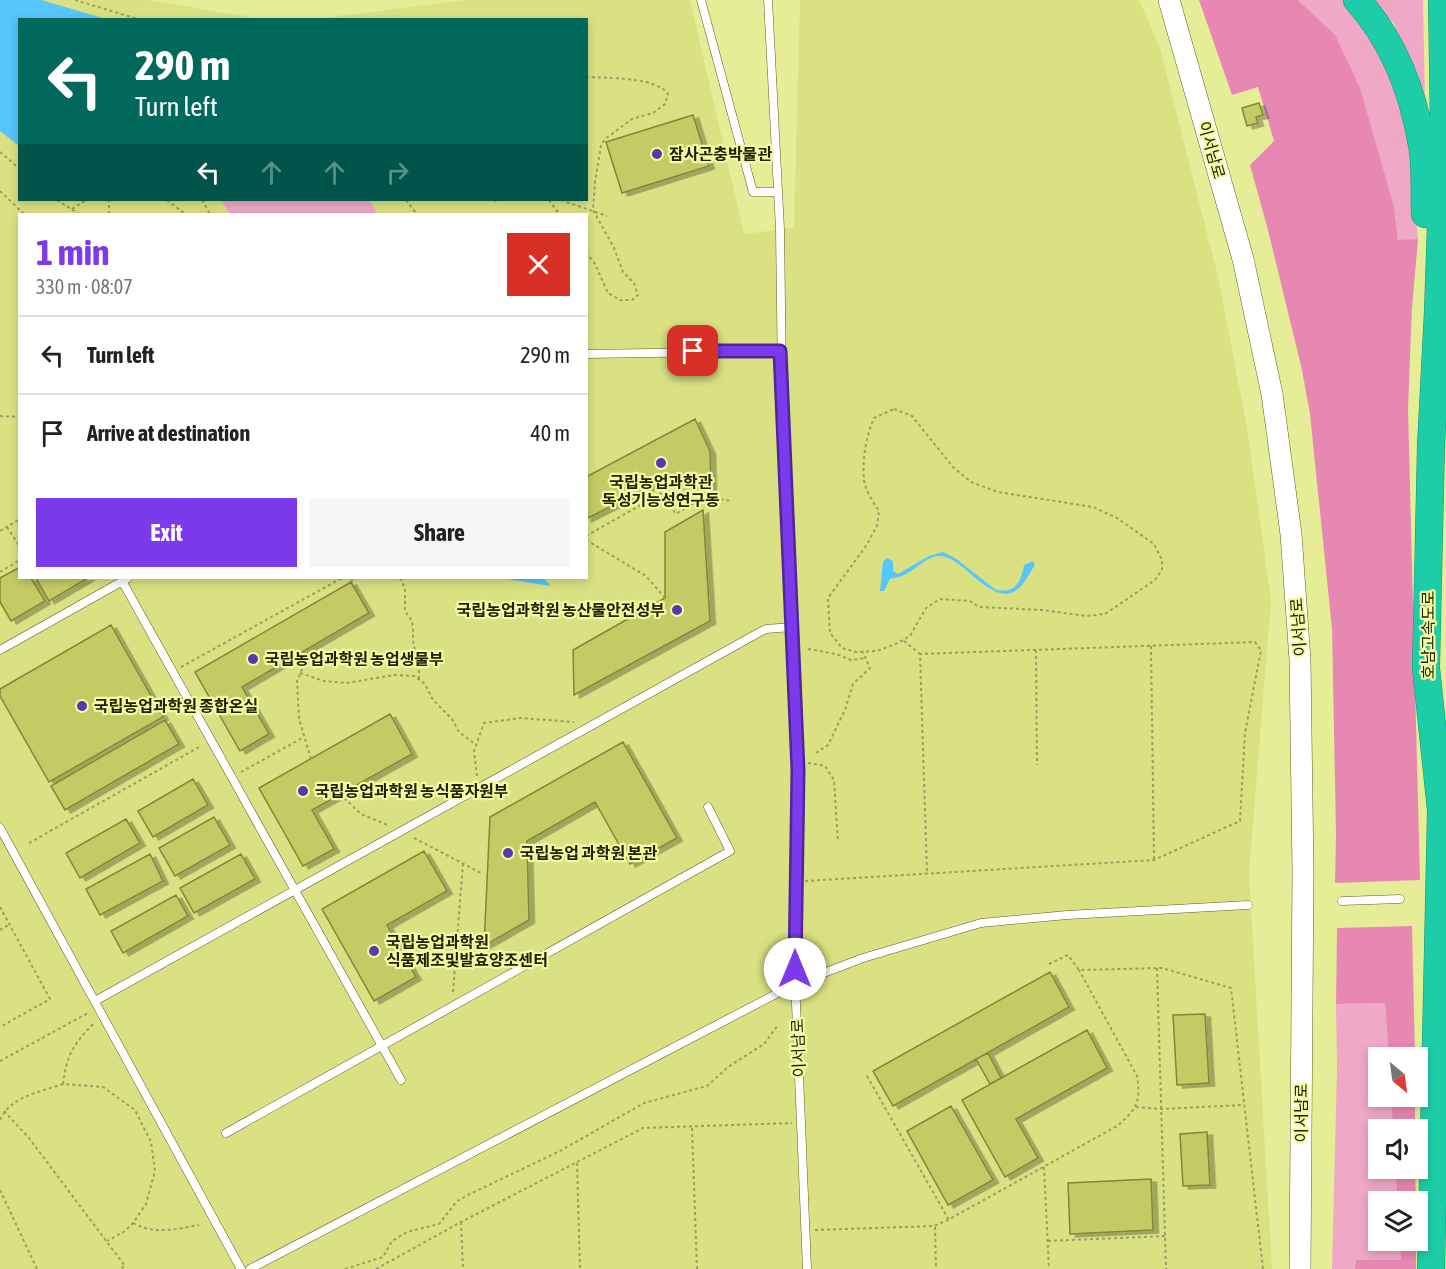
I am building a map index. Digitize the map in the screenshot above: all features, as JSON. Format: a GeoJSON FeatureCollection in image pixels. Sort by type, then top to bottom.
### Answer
{"type":"FeatureCollection","features":[{"type":"Feature","properties":{"kind":"highway"},"geometry":{"type":"LineString","coordinates":[[1358,0],[1374,18],[1403,73],[1423,146],[1429,309],[1438,311]]}},
{"type":"Feature","properties":{"kind":"highway","name":"호남고속도로"},"geometry":{"type":"LineString","coordinates":[[1431,1269],[1441,810],[1426,668],[1431,445],[1444,134],[1442,0]]}},
{"type":"Feature","properties":{"kind":"main road","name":"이서남로"},"geometry":{"type":"LineString","coordinates":[[1169,0],[1243,259],[1272,394],[1291,534],[1300,660],[1303,872],[1300,1269]]}},
{"type":"Feature","properties":{"kind":"lane"},"geometry":{"type":"LineString","coordinates":[[701,0],[753,192],[777,192]]}},
{"type":"Feature","properties":{"kind":"lane","name":"이서남로"},"geometry":{"type":"LineString","coordinates":[[768,0],[780,229],[780,351],[797,761],[795,984],[807,1269]]}},
{"type":"Feature","properties":{"kind":"lane"},"geometry":{"type":"LineString","coordinates":[[588,354],[780,351]]}},
{"type":"Feature","properties":{"kind":"lane"},"geometry":{"type":"LineString","coordinates":[[0,650],[125,579],[173,672],[401,1080]]}},
{"type":"Feature","properties":{"kind":"lane"},"geometry":{"type":"LineString","coordinates":[[97,1004],[294,889],[760,632],[766,629],[792,627]]}},
{"type":"Feature","properties":{"kind":"lane"},"geometry":{"type":"LineString","coordinates":[[226,1133],[730,851],[708,807]]}},
{"type":"Feature","properties":{"kind":"lane"},"geometry":{"type":"LineString","coordinates":[[0,828],[241,1269]]}},
{"type":"Feature","properties":{"kind":"lane"},"geometry":{"type":"LineString","coordinates":[[1342,902],[1400,899]]}},
{"type":"Feature","properties":{"kind":"lane"},"geometry":{"type":"LineString","coordinates":[[250,1269],[795,984],[863,958],[981,923],[1067,915],[1248,905]]}},
{"type":"Feature","properties":{"kind":"path"},"geometry":{"type":"LineString","coordinates":[[75,0],[134,18]]}},
{"type":"Feature","properties":{"kind":"path"},"geometry":{"type":"LineString","coordinates":[[588,77],[649,82],[664,87],[668,94],[665,104],[653,112],[632,119],[605,139],[601,146],[595,182],[593,210],[614,248],[623,272],[634,284],[638,295],[632,300],[620,300],[608,293],[595,264],[588,255]]}},
{"type":"Feature","properties":{"kind":"path"},"geometry":{"type":"LineString","coordinates":[[0,152],[18,167]]}},
{"type":"Feature","properties":{"kind":"path"},"geometry":{"type":"LineString","coordinates":[[0,191],[23,213]]}},
{"type":"Feature","properties":{"kind":"path"},"geometry":{"type":"LineString","coordinates":[[59,201],[78,213]]}},
{"type":"Feature","properties":{"kind":"path"},"geometry":{"type":"LineString","coordinates":[[72,209],[84,201]]}},
{"type":"Feature","properties":{"kind":"path"},"geometry":{"type":"LineString","coordinates":[[168,201],[184,213]]}},
{"type":"Feature","properties":{"kind":"path"},"geometry":{"type":"LineString","coordinates":[[407,201],[416,213]]}},
{"type":"Feature","properties":{"kind":"path"},"geometry":{"type":"LineString","coordinates":[[550,201],[559,213]]}},
{"type":"Feature","properties":{"kind":"path"},"geometry":{"type":"LineString","coordinates":[[564,201],[607,216]]}},
{"type":"Feature","properties":{"kind":"path"},"geometry":{"type":"LineString","coordinates":[[894,409],[912,416],[953,467],[971,482],[998,492],[1093,507],[1118,518],[1154,544],[1162,560],[1162,570],[1155,580],[1105,614],[1086,616],[1043,610],[979,607],[970,601],[940,599],[926,608],[910,636],[878,651],[863,652],[842,648],[831,633],[828,598],[866,546],[877,526],[879,511],[869,496],[864,481],[867,434],[874,418],[894,409]]}},
{"type":"Feature","properties":{"kind":"path"},"geometry":{"type":"LineString","coordinates":[[0,416],[18,417]]}},
{"type":"Feature","properties":{"kind":"path"},"geometry":{"type":"LineString","coordinates":[[588,537],[662,493],[675,514],[704,497],[732,501]]}},
{"type":"Feature","properties":{"kind":"path"},"geometry":{"type":"LineString","coordinates":[[0,531],[18,520]]}},
{"type":"Feature","properties":{"kind":"path"},"geometry":{"type":"LineString","coordinates":[[7,527],[18,544]]}},
{"type":"Feature","properties":{"kind":"path"},"geometry":{"type":"LineString","coordinates":[[588,539],[646,576],[665,598]]}},
{"type":"Feature","properties":{"kind":"path"},"geometry":{"type":"LineString","coordinates":[[0,572],[18,561]]}},
{"type":"Feature","properties":{"kind":"path"},"geometry":{"type":"LineString","coordinates":[[173,672],[340,579]]}},
{"type":"Feature","properties":{"kind":"path"},"geometry":{"type":"LineString","coordinates":[[400,579],[405,589],[405,611],[412,621],[419,680]]}},
{"type":"Feature","properties":{"kind":"path"},"geometry":{"type":"LineString","coordinates":[[796,881],[1154,860],[1240,821],[1245,733],[1261,650],[1255,642],[920,654],[903,640]]}},
{"type":"Feature","properties":{"kind":"path"},"geometry":{"type":"LineString","coordinates":[[311,759],[298,719],[297,681],[312,646]]}},
{"type":"Feature","properties":{"kind":"path"},"geometry":{"type":"LineString","coordinates":[[1151,646],[1154,860]]}},
{"type":"Feature","properties":{"kind":"path"},"geometry":{"type":"LineString","coordinates":[[808,650],[836,654],[851,660],[866,658]]}},
{"type":"Feature","properties":{"kind":"path"},"geometry":{"type":"LineString","coordinates":[[1036,650],[1037,765]]}},
{"type":"Feature","properties":{"kind":"path"},"geometry":{"type":"LineString","coordinates":[[816,753],[828,745],[845,710],[854,684],[870,668],[863,652]]}},
{"type":"Feature","properties":{"kind":"path"},"geometry":{"type":"LineString","coordinates":[[920,654],[927,873]]}},
{"type":"Feature","properties":{"kind":"path"},"geometry":{"type":"LineString","coordinates":[[300,673],[324,681],[346,683],[394,675],[414,676],[425,684],[433,700],[452,719],[459,732],[476,745]]}},
{"type":"Feature","properties":{"kind":"path"},"geometry":{"type":"LineString","coordinates":[[478,788],[474,751],[484,723],[521,718],[593,724]]}},
{"type":"Feature","properties":{"kind":"path"},"geometry":{"type":"LineString","coordinates":[[232,777],[304,737]]}},
{"type":"Feature","properties":{"kind":"path"},"geometry":{"type":"LineString","coordinates":[[29,843],[211,740]]}},
{"type":"Feature","properties":{"kind":"path"},"geometry":{"type":"LineString","coordinates":[[797,761],[825,766],[834,780],[838,842]]}},
{"type":"Feature","properties":{"kind":"path"},"geometry":{"type":"LineString","coordinates":[[340,794],[361,814],[400,831],[483,874]]}},
{"type":"Feature","properties":{"kind":"path"},"geometry":{"type":"LineString","coordinates":[[452,1007],[463,864]]}},
{"type":"Feature","properties":{"kind":"path"},"geometry":{"type":"LineString","coordinates":[[0,907],[50,999],[0,1027]]}},
{"type":"Feature","properties":{"kind":"path"},"geometry":{"type":"LineString","coordinates":[[0,930],[10,924]]}},
{"type":"Feature","properties":{"kind":"path"},"geometry":{"type":"LineString","coordinates":[[805,1231],[934,1226],[949,1220],[1118,1126],[1135,1112],[1139,1093],[1137,1076],[1079,970],[1068,955],[1049,964]]}},
{"type":"Feature","properties":{"kind":"path"},"geometry":{"type":"LineString","coordinates":[[1156,968],[1166,1269]]}},
{"type":"Feature","properties":{"kind":"path"},"geometry":{"type":"LineString","coordinates":[[1079,970],[1162,968],[1232,988],[1243,1105],[1263,1269]]}},
{"type":"Feature","properties":{"kind":"path"},"geometry":{"type":"LineString","coordinates":[[0,1061],[97,1004]]}},
{"type":"Feature","properties":{"kind":"path"},"geometry":{"type":"LineString","coordinates":[[63,1084],[66,1060],[78,1040],[93,1024]]}},
{"type":"Feature","properties":{"kind":"path"},"geometry":{"type":"LineString","coordinates":[[345,1269],[383,1257],[392,1241],[407,1232],[439,1224],[457,1202],[560,1151],[644,1103],[707,1086],[728,1067],[764,1044],[778,1025]]}},
{"type":"Feature","properties":{"kind":"path"},"geometry":{"type":"LineString","coordinates":[[867,1076],[949,1220]]}},
{"type":"Feature","properties":{"kind":"path"},"geometry":{"type":"LineString","coordinates":[[0,1120],[4,1111],[15,1101],[63,1084],[103,1087],[135,1110],[151,1142],[154,1171],[146,1204],[133,1223],[125,1231],[106,1241]]}},
{"type":"Feature","properties":{"kind":"path"},"geometry":{"type":"LineString","coordinates":[[1136,1107],[1161,1109],[1243,1105]]}},
{"type":"Feature","properties":{"kind":"path"},"geometry":{"type":"LineString","coordinates":[[4,1111],[29,1138],[125,1266],[120,1269]]}},
{"type":"Feature","properties":{"kind":"path"},"geometry":{"type":"LineString","coordinates":[[376,1269],[461,1222],[643,1128],[801,1122]]}},
{"type":"Feature","properties":{"kind":"path"},"geometry":{"type":"LineString","coordinates":[[692,1126],[697,1269]]}},
{"type":"Feature","properties":{"kind":"path"},"geometry":{"type":"LineString","coordinates":[[577,1162],[580,1269]]}},
{"type":"Feature","properties":{"kind":"path"},"geometry":{"type":"LineString","coordinates":[[1044,1167],[1049,1269]]}},
{"type":"Feature","properties":{"kind":"path"},"geometry":{"type":"LineString","coordinates":[[0,1190],[37,1269]]}},
{"type":"Feature","properties":{"kind":"path"},"geometry":{"type":"LineString","coordinates":[[461,1222],[463,1269]]}},
{"type":"Feature","properties":{"kind":"path"},"geometry":{"type":"LineString","coordinates":[[133,1223],[144,1230],[167,1231],[199,1225]]}},
{"type":"Feature","properties":{"kind":"path"},"geometry":{"type":"LineString","coordinates":[[934,1226],[936,1269]]}},
{"type":"Feature","properties":{"kind":"path"},"geometry":{"type":"LineString","coordinates":[[1047,1241],[1165,1236]]}},
{"type":"Feature","properties":{"kind":"shaded area"},"geometry":{"type":"Polygon","coordinates":[[[0,0],[148,0],[254,18],[18,18],[18,201],[588,201],[588,18],[326,18],[465,0],[690,0],[744,234],[794,228],[800,0],[1139,0],[1160,48],[1218,276],[1247,428],[1271,600],[1249,873],[1272,1269],[0,1269],[0,0]]]}},
{"type":"Feature","properties":{"kind":"shaded area"},"geometry":{"type":"Polygon","coordinates":[[[1199,0],[1298,0],[1335,35],[1360,88],[1394,207],[1398,240],[1418,239],[1412,308],[1408,408],[1420,880],[1335,883],[1332,629],[1310,414],[1302,370],[1250,165],[1274,141],[1258,87],[1232,95],[1199,0]]]}},
{"type":"Feature","properties":{"kind":"shaded area"},"geometry":{"type":"Polygon","coordinates":[[[1298,0],[1344,0],[1383,60],[1406,123],[1418,239],[1398,241],[1394,207],[1335,35],[1298,0]]]}},
{"type":"Feature","properties":{"kind":"shaded area"},"geometry":{"type":"Polygon","coordinates":[[[1373,0],[1423,0],[1425,101],[1394,24],[1373,0]]]}},
{"type":"Feature","properties":{"kind":"shaded area"},"geometry":{"type":"Polygon","coordinates":[[[222,201],[370,201],[377,213],[229,213],[222,201]]]}},
{"type":"Feature","properties":{"kind":"shaded area"},"geometry":{"type":"Polygon","coordinates":[[[1412,926],[1415,1047],[1388,1047],[1385,1003],[1336,1004],[1337,928],[1412,926]]]}},
{"type":"Feature","properties":{"kind":"shaded area"},"geometry":{"type":"Polygon","coordinates":[[[1385,1003],[1388,1047],[1368,1047],[1368,1107],[1392,1107],[1392,1119],[1368,1119],[1368,1179],[1396,1179],[1397,1191],[1368,1191],[1368,1251],[1401,1251],[1401,1260],[1356,1260],[1355,1269],[1332,1269],[1337,1069],[1336,1004],[1385,1003]]]}},
{"type":"Feature","properties":{"kind":"shaded area"},"geometry":{"type":"Polygon","coordinates":[[[1392,1107],[1415,1107],[1415,1119],[1392,1119],[1392,1107]]]}},
{"type":"Feature","properties":{"kind":"shaded area"},"geometry":{"type":"Polygon","coordinates":[[[1396,1179],[1415,1179],[1416,1191],[1397,1191],[1396,1179]]]}},
{"type":"Feature","properties":{"kind":"shaded area"},"geometry":{"type":"Polygon","coordinates":[[[1401,1251],[1416,1251],[1416,1269],[1355,1269],[1356,1260],[1401,1260],[1401,1251]]]}},
{"type":"Feature","properties":{"kind":"water"},"geometry":{"type":"Polygon","coordinates":[[[0,0],[41,0],[103,18],[18,18],[18,145],[0,131],[0,0]]]}},
{"type":"Feature","properties":{"kind":"water"},"geometry":{"type":"Polygon","coordinates":[[[943,552],[955,558],[996,590],[1013,588],[1019,581],[1024,565],[1033,561],[1035,565],[1022,585],[1012,592],[1002,593],[992,590],[951,559],[936,556],[904,575],[890,579],[884,591],[880,591],[883,562],[886,558],[893,561],[893,571],[898,574],[929,556],[943,552]]]}},
{"type":"Feature","properties":{"kind":"water"},"geometry":{"type":"Polygon","coordinates":[[[506,579],[544,579],[551,586],[506,579]]]}},
{"type":"Feature","properties":{"kind":"building"},"geometry":{"type":"Polygon","coordinates":[[[1259,103],[1263,115],[1256,117],[1258,123],[1247,126],[1242,108],[1259,103]]]}},
{"type":"Feature","properties":{"kind":"building","name":"잠사곤충박물관"},"geometry":{"type":"Polygon","coordinates":[[[693,115],[709,166],[622,193],[606,142],[693,115]]]}},
{"type":"Feature","properties":{"kind":"building","name":"국립농업과학관 독성기능성연구동"},"geometry":{"type":"Polygon","coordinates":[[[695,419],[710,451],[711,487],[685,502],[671,476],[588,518],[588,476],[695,419]]]}},
{"type":"Feature","properties":{"kind":"building","name":"국립농업과학원 농산물안전성부"},"geometry":{"type":"Polygon","coordinates":[[[703,510],[710,621],[574,695],[573,650],[665,598],[665,532],[703,510]]]}},
{"type":"Feature","properties":{"kind":"building"},"geometry":{"type":"Polygon","coordinates":[[[18,568],[18,579],[32,579],[45,601],[11,621],[0,602],[0,578],[18,568]]]}},
{"type":"Feature","properties":{"kind":"building"},"geometry":{"type":"Polygon","coordinates":[[[37,579],[86,579],[49,601],[37,579]]]}},
{"type":"Feature","properties":{"kind":"building","name":"국립농업과학원 농업생물부"},"geometry":{"type":"Polygon","coordinates":[[[351,582],[369,613],[242,687],[269,734],[240,751],[195,672],[351,582]]]}},
{"type":"Feature","properties":{"kind":"building","name":"국립농업과학원 종합온실"},"geometry":{"type":"Polygon","coordinates":[[[111,625],[163,717],[49,782],[0,696],[0,689],[111,625]]]}},
{"type":"Feature","properties":{"kind":"building","name":"국립농업과학원 농식품자원부"},"geometry":{"type":"Polygon","coordinates":[[[390,714],[412,754],[312,810],[334,849],[303,866],[259,788],[390,714]]]}},
{"type":"Feature","properties":{"kind":"building"},"geometry":{"type":"Polygon","coordinates":[[[165,720],[179,744],[65,810],[51,786],[165,720]]]}},
{"type":"Feature","properties":{"kind":"building","name":"국립농업 과학원 본관"},"geometry":{"type":"Polygon","coordinates":[[[623,742],[677,838],[630,864],[595,802],[527,841],[529,920],[484,946],[490,817],[623,742]]]}},
{"type":"Feature","properties":{"kind":"building"},"geometry":{"type":"Polygon","coordinates":[[[193,779],[208,805],[153,837],[138,811],[193,779]]]}},
{"type":"Feature","properties":{"kind":"building"},"geometry":{"type":"Polygon","coordinates":[[[214,817],[230,845],[175,876],[159,848],[214,817]]]}},
{"type":"Feature","properties":{"kind":"building"},"geometry":{"type":"Polygon","coordinates":[[[126,819],[140,843],[80,878],[66,853],[126,819]]]}},
{"type":"Feature","properties":{"kind":"building","name":"국립농업과학원 식품제조및발효양조센터"},"geometry":{"type":"Polygon","coordinates":[[[424,851],[447,891],[387,925],[416,977],[374,1001],[322,909],[424,851]]]}},
{"type":"Feature","properties":{"kind":"building"},"geometry":{"type":"Polygon","coordinates":[[[150,854],[163,881],[100,915],[86,889],[150,854]]]}},
{"type":"Feature","properties":{"kind":"building"},"geometry":{"type":"Polygon","coordinates":[[[241,854],[255,879],[194,913],[180,888],[241,854]]]}},
{"type":"Feature","properties":{"kind":"building"},"geometry":{"type":"Polygon","coordinates":[[[176,895],[188,916],[123,953],[111,931],[176,895]]]}},
{"type":"Feature","properties":{"kind":"building"},"geometry":{"type":"Polygon","coordinates":[[[1050,972],[1069,1007],[893,1106],[873,1071],[1050,972]]]}},
{"type":"Feature","properties":{"kind":"building"},"geometry":{"type":"Polygon","coordinates":[[[1205,1014],[1209,1083],[1177,1085],[1173,1015],[1205,1014]]]}},
{"type":"Feature","properties":{"kind":"building"},"geometry":{"type":"Polygon","coordinates":[[[1087,1030],[1107,1068],[1016,1119],[1038,1158],[1005,1177],[962,1100],[1087,1030]]]}},
{"type":"Feature","properties":{"kind":"building"},"geometry":{"type":"Polygon","coordinates":[[[988,1053],[1001,1078],[990,1084],[976,1059],[988,1053]]]}},
{"type":"Feature","properties":{"kind":"building"},"geometry":{"type":"Polygon","coordinates":[[[951,1106],[993,1180],[948,1205],[907,1131],[951,1106]]]}},
{"type":"Feature","properties":{"kind":"building"},"geometry":{"type":"Polygon","coordinates":[[[1207,1132],[1210,1185],[1183,1186],[1180,1134],[1207,1132]]]}},
{"type":"Feature","properties":{"kind":"building"},"geometry":{"type":"Polygon","coordinates":[[[1151,1179],[1153,1230],[1070,1234],[1068,1183],[1151,1179]]]}},
{"type":"Feature","properties":{"kind":"place","name":"잠사곤충박물관"},"geometry":{"type":"Point","coordinates":[657,154]}},
{"type":"Feature","properties":{"kind":"place","name":"국립농업과학관 독성기능성연구동"},"geometry":{"type":"Point","coordinates":[661,463]}},
{"type":"Feature","properties":{"kind":"place","name":"국립농업과학원 농산물안전성부"},"geometry":{"type":"Point","coordinates":[677,610]}},
{"type":"Feature","properties":{"kind":"place","name":"국립농업과학원 농업생물부"},"geometry":{"type":"Point","coordinates":[253,659]}},
{"type":"Feature","properties":{"kind":"place","name":"국립농업과학원 종합온실"},"geometry":{"type":"Point","coordinates":[82,706]}},
{"type":"Feature","properties":{"kind":"place","name":"국립농업과학원 농식품자원부"},"geometry":{"type":"Point","coordinates":[303,791]}},
{"type":"Feature","properties":{"kind":"place","name":"국립농업 과학원 본관"},"geometry":{"type":"Point","coordinates":[508,853]}},
{"type":"Feature","properties":{"kind":"place","name":"국립농업과학원 식품제조및발효양조센터"},"geometry":{"type":"Point","coordinates":[374,951]}},
{"type":"Feature","properties":{"kind":"route"},"geometry":{"type":"LineString","coordinates":[[693,351],[780,351],[798,770],[795,969]]}}]}
